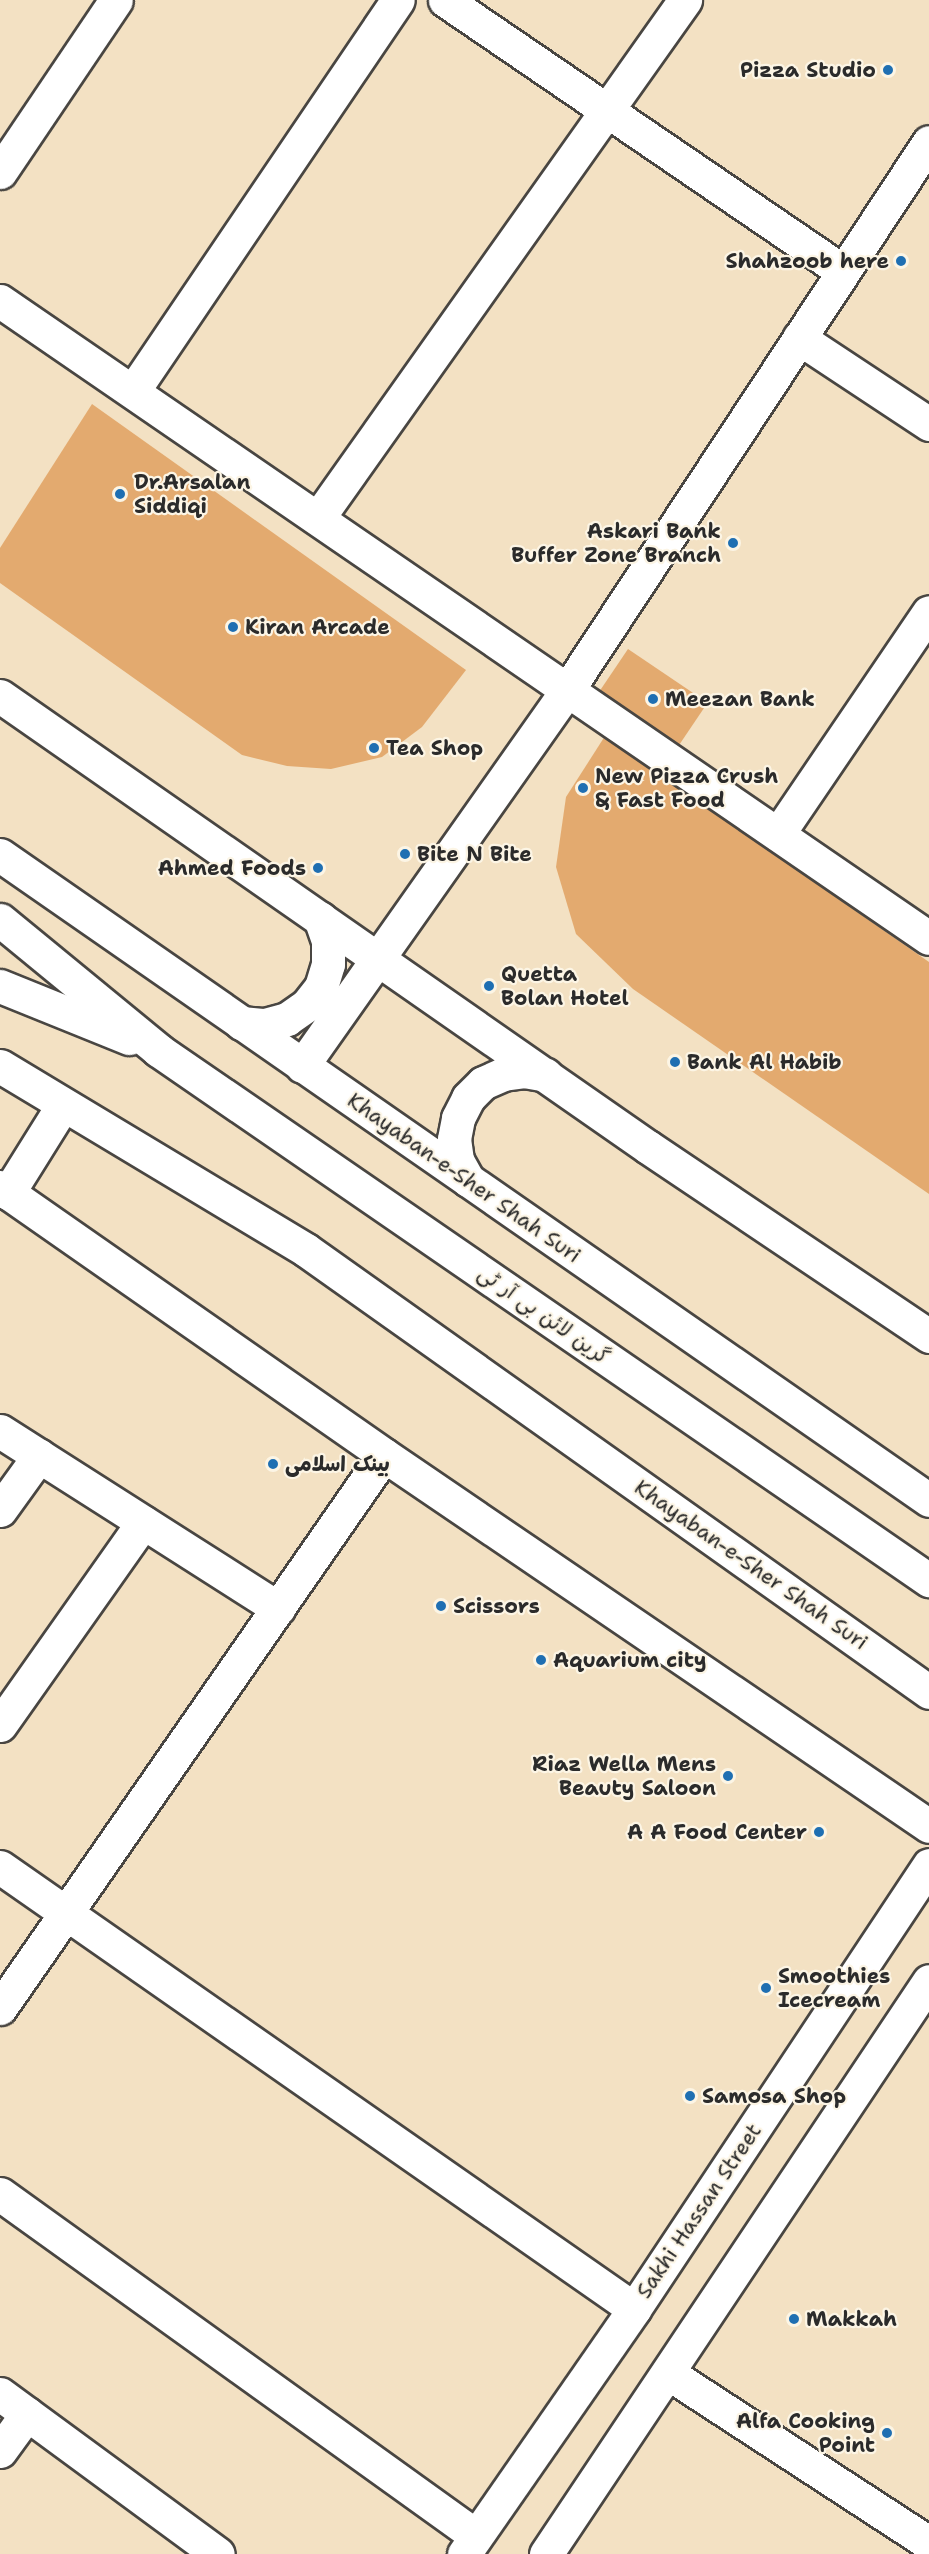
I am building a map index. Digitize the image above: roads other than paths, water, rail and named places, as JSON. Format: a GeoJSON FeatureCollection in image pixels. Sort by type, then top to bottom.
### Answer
{"type":"FeatureCollection","features":[{"type":"Feature","properties":{"kind":"street"},"geometry":{"type":"LineString","coordinates":[[0,172],[116,0]]}},
{"type":"Feature","properties":{"kind":"street"},"geometry":{"type":"LineString","coordinates":[[133,391],[399,0]]}},
{"type":"Feature","properties":{"kind":"street"},"geometry":{"type":"LineString","coordinates":[[446,0],[843,272]]}},
{"type":"Feature","properties":{"kind":"street"},"geometry":{"type":"LineString","coordinates":[[318,518],[685,0]]}},
{"type":"Feature","properties":{"kind":"street"},"geometry":{"type":"LineString","coordinates":[[302,1066],[380,960],[568,689],[929,141]]}},
{"type":"Feature","properties":{"kind":"street"},"geometry":{"type":"LineString","coordinates":[[0,301],[929,938]]}},
{"type":"Feature","properties":{"kind":"street"},"geometry":{"type":"LineString","coordinates":[[799,338],[929,424]]}},
{"type":"Feature","properties":{"kind":"street"},"geometry":{"type":"LineString","coordinates":[[778,834],[929,612]]}},
{"type":"Feature","properties":{"kind":"street"},"geometry":{"type":"LineString","coordinates":[[0,696],[546,1075],[929,1336]]}},
{"type":"Feature","properties":{"kind":"street","name":"Khayaban-e-Sher Shah Suri"},"geometry":{"type":"LineString","coordinates":[[0,855],[929,1500]]}},
{"type":"Feature","properties":{"kind":"street"},"geometry":{"type":"LineString","coordinates":[[242,1023],[265,1025],[287,1019],[307,1005],[321,987],[328,952],[320,918]]}},
{"type":"Feature","properties":{"kind":"street","name":"گرین لائن بی آر ٹی"},"geometry":{"type":"LineString","coordinates":[[0,920],[158,1050],[929,1580]]}},
{"type":"Feature","properties":{"kind":"street","name":"گرین لائن بی آر ٹی"},"geometry":{"type":"LineString","coordinates":[[0,986],[158,1050]]}},
{"type":"Feature","properties":{"kind":"street","name":"Khayaban-e-Sher Shah Suri"},"geometry":{"type":"LineString","coordinates":[[0,1066],[306,1250],[929,1692]]}},
{"type":"Feature","properties":{"kind":"street"},"geometry":{"type":"LineString","coordinates":[[468,1180],[457,1161],[454,1139],[458,1118],[468,1098],[483,1083],[503,1074],[524,1071],[546,1075]]}},
{"type":"Feature","properties":{"kind":"street"},"geometry":{"type":"LineString","coordinates":[[63,1105],[4,1190],[384,1455],[929,1826]]}},
{"type":"Feature","properties":{"kind":"street"},"geometry":{"type":"LineString","coordinates":[[0,1431],[278,1608]]}},
{"type":"Feature","properties":{"kind":"street"},"geometry":{"type":"LineString","coordinates":[[0,2008],[69,1912],[384,1455]]}},
{"type":"Feature","properties":{"kind":"street"},"geometry":{"type":"LineString","coordinates":[[0,1510],[39,1456]]}},
{"type":"Feature","properties":{"kind":"street"},"geometry":{"type":"LineString","coordinates":[[0,1725],[143,1522]]}},
{"type":"Feature","properties":{"kind":"street","name":"Sakhi Hassan Street"},"geometry":{"type":"LineString","coordinates":[[470,2545],[634,2309],[929,1865]]}},
{"type":"Feature","properties":{"kind":"street"},"geometry":{"type":"LineString","coordinates":[[0,1867],[69,1912],[634,2309]]}},
{"type":"Feature","properties":{"kind":"street"},"geometry":{"type":"LineString","coordinates":[[546,2554],[929,1982]]}},
{"type":"Feature","properties":{"kind":"street"},"geometry":{"type":"LineString","coordinates":[[0,2194],[470,2545]]}},
{"type":"Feature","properties":{"kind":"street"},"geometry":{"type":"LineString","coordinates":[[668,2373],[929,2543]]}},
{"type":"Feature","properties":{"kind":"street"},"geometry":{"type":"LineString","coordinates":[[0,2394],[218,2554]]}},
{"type":"Feature","properties":{"kind":"street"},"geometry":{"type":"LineString","coordinates":[[0,2451],[27,2414]]}},
{"type":"Feature","properties":{"kind":"place","name":"Pizza Studio"},"geometry":{"type":"Point","coordinates":[888,70]}},
{"type":"Feature","properties":{"kind":"place","name":"Shahzoob here"},"geometry":{"type":"Point","coordinates":[901,261]}},
{"type":"Feature","properties":{"kind":"place","name":"Dr.Arsalan Siddiqi"},"geometry":{"type":"Point","coordinates":[120,494]}},
{"type":"Feature","properties":{"kind":"place","name":"Askari Bank Buffer Zone Branch"},"geometry":{"type":"Point","coordinates":[733,543]}},
{"type":"Feature","properties":{"kind":"place","name":"Kiran Arcade"},"geometry":{"type":"Point","coordinates":[233,627]}},
{"type":"Feature","properties":{"kind":"place","name":"Meezan Bank"},"geometry":{"type":"Point","coordinates":[653,699]}},
{"type":"Feature","properties":{"kind":"place","name":"Tea Shop"},"geometry":{"type":"Point","coordinates":[374,748]}},
{"type":"Feature","properties":{"kind":"place","name":"New Pizza Crush & Fast Food"},"geometry":{"type":"Point","coordinates":[583,788]}},
{"type":"Feature","properties":{"kind":"place","name":"Bite N Bite"},"geometry":{"type":"Point","coordinates":[405,854]}},
{"type":"Feature","properties":{"kind":"place","name":"Ahmed Foods"},"geometry":{"type":"Point","coordinates":[318,868]}},
{"type":"Feature","properties":{"kind":"place","name":"Quetta Bolan Hotel"},"geometry":{"type":"Point","coordinates":[489,986]}},
{"type":"Feature","properties":{"kind":"place","name":"Bank Al Habib"},"geometry":{"type":"Point","coordinates":[675,1062]}},
{"type":"Feature","properties":{"kind":"place","name":"بینک اسلامی"},"geometry":{"type":"Point","coordinates":[273,1464]}},
{"type":"Feature","properties":{"kind":"place","name":"Scissors"},"geometry":{"type":"Point","coordinates":[441,1606]}},
{"type":"Feature","properties":{"kind":"place","name":"Aquarium city"},"geometry":{"type":"Point","coordinates":[541,1660]}},
{"type":"Feature","properties":{"kind":"place","name":"Riaz Wella Mens Beauty Saloon"},"geometry":{"type":"Point","coordinates":[728,1776]}},
{"type":"Feature","properties":{"kind":"place","name":"A A Food Center"},"geometry":{"type":"Point","coordinates":[819,1832]}},
{"type":"Feature","properties":{"kind":"place","name":"Smoothies Icecream"},"geometry":{"type":"Point","coordinates":[766,1988]}},
{"type":"Feature","properties":{"kind":"place","name":"Samosa Shop"},"geometry":{"type":"Point","coordinates":[690,2096]}},
{"type":"Feature","properties":{"kind":"place","name":"Makkah"},"geometry":{"type":"Point","coordinates":[794,2319]}},
{"type":"Feature","properties":{"kind":"place","name":"Alfa Cooking Point"},"geometry":{"type":"Point","coordinates":[887,2433]}}]}
